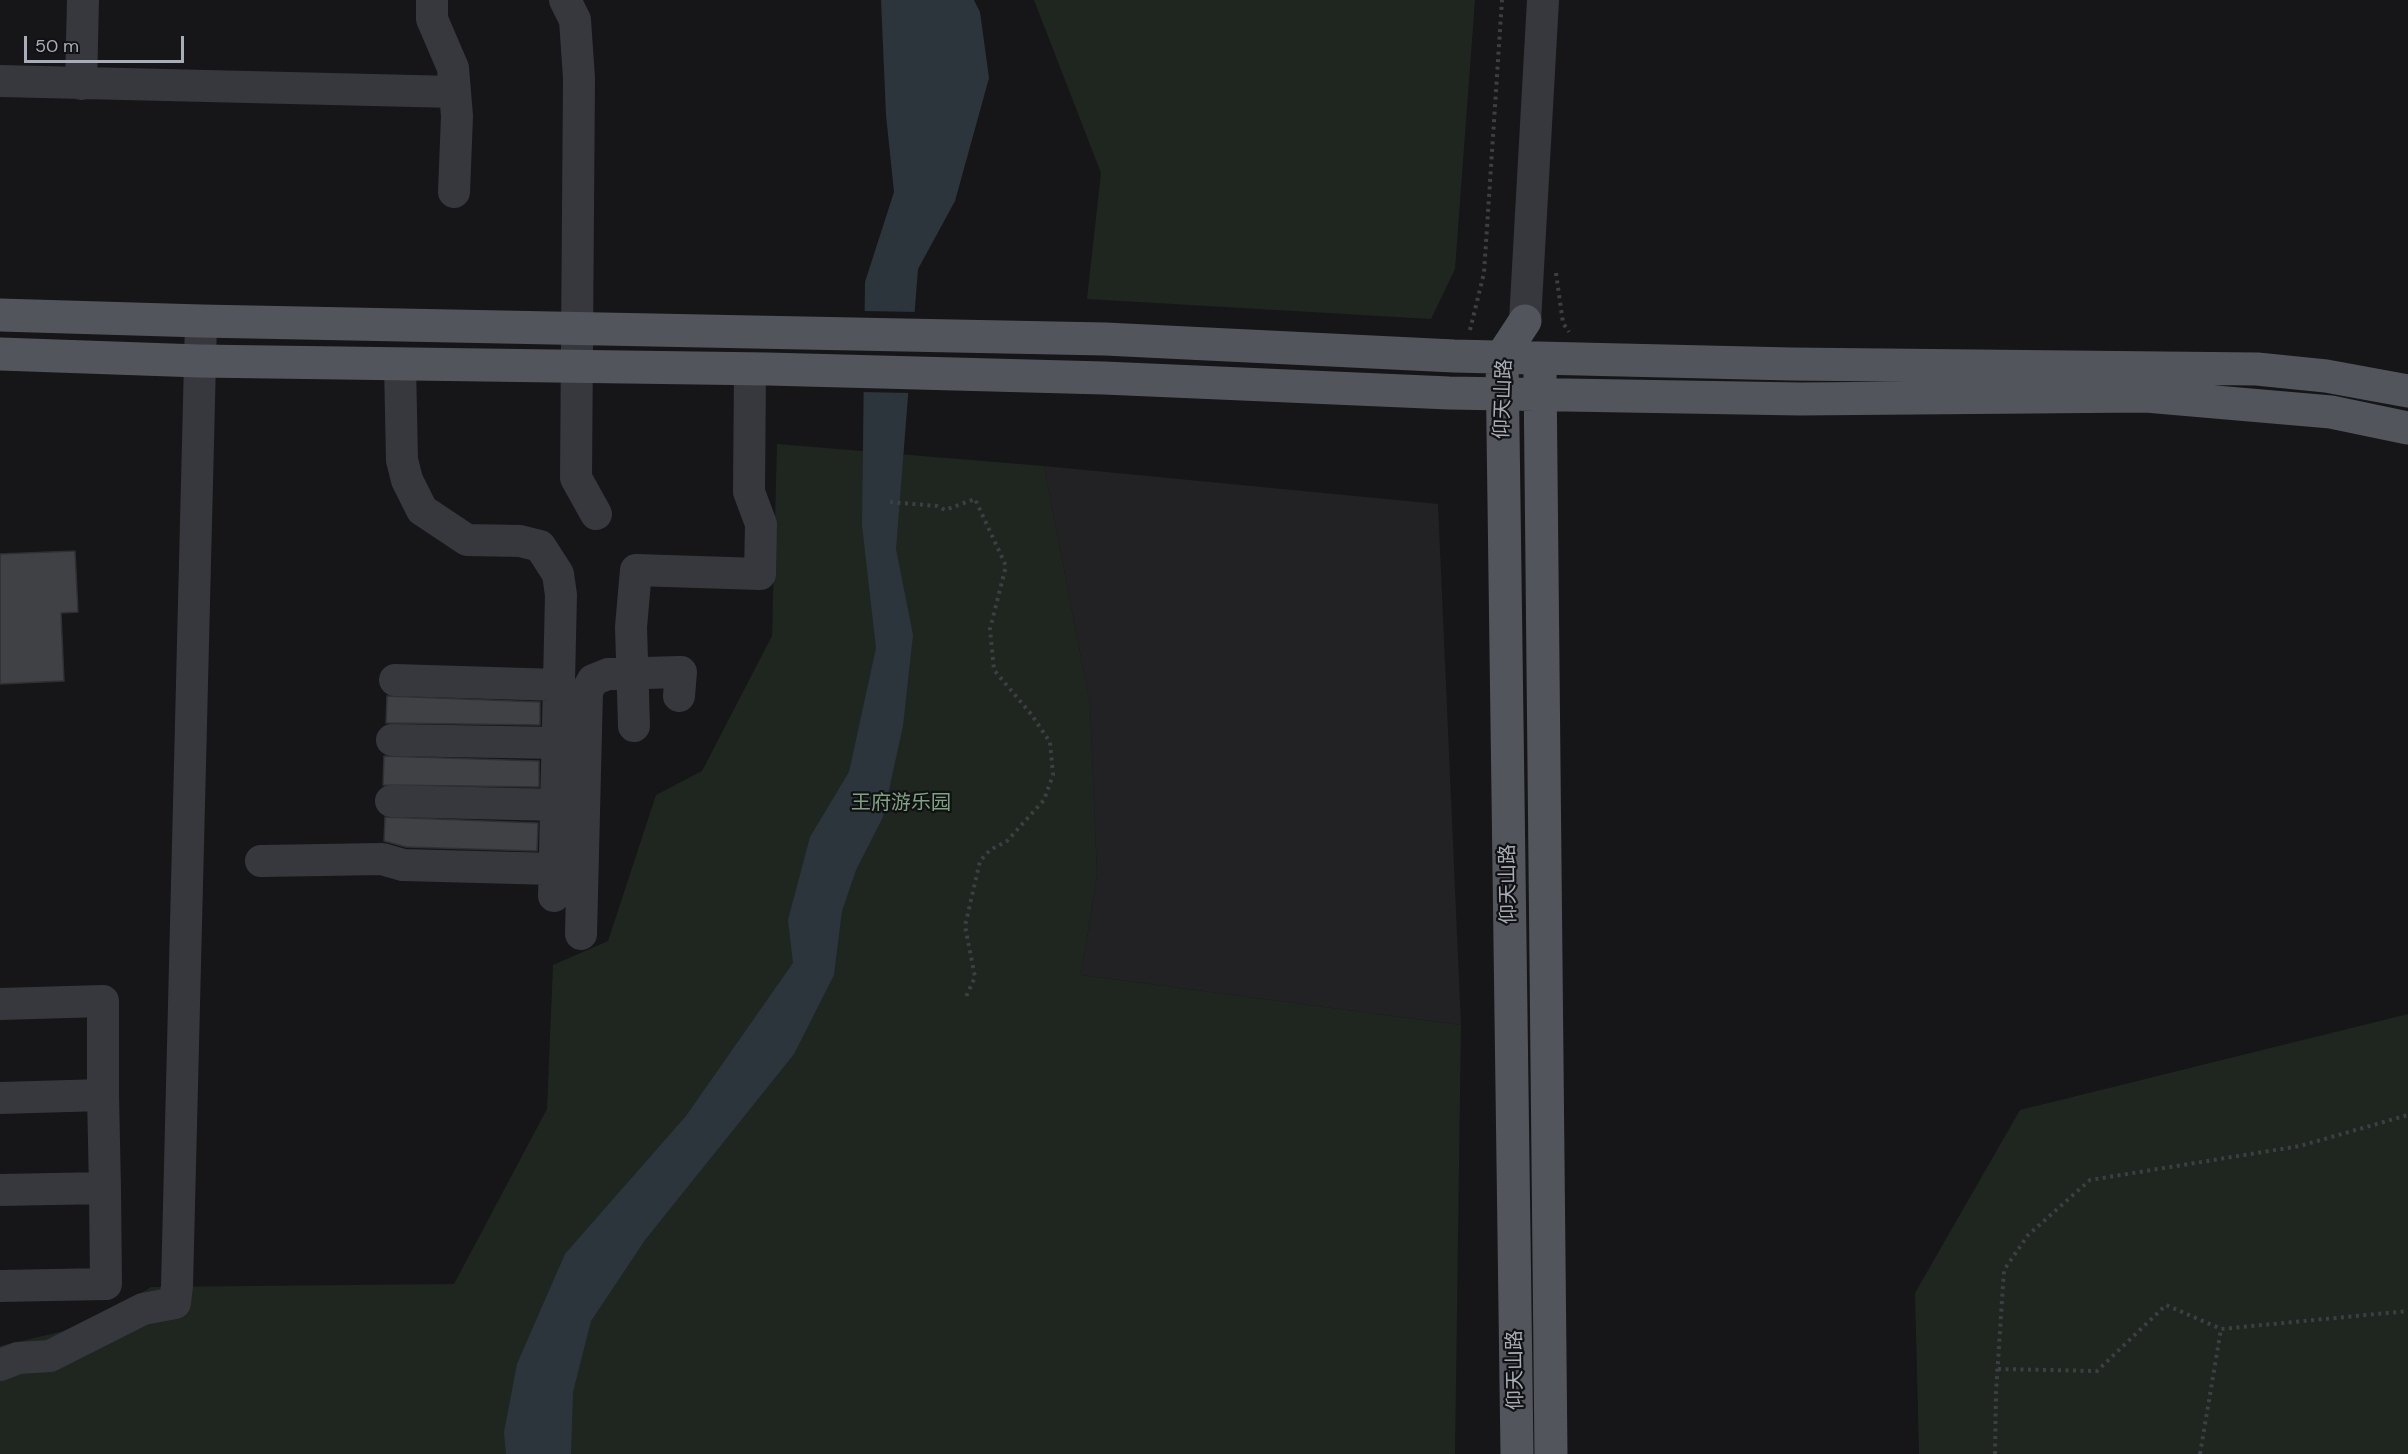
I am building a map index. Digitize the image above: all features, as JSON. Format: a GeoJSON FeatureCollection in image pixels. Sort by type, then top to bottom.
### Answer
{"type":"FeatureCollection","features":[{"type":"Feature","properties":{"kind":"main road"},"geometry":{"type":"LineString","coordinates":[[0,315],[1105,339],[1454,356],[1540,356],[1791,364],[2257,369],[2326,376],[2408,391]]}},
{"type":"Feature","properties":{"kind":"main road","name":"仰天山路"},"geometry":{"type":"LineString","coordinates":[[1517,1454],[1502,356],[1525,321]]}},
{"type":"Feature","properties":{"kind":"main road","name":"仰天山路"},"geometry":{"type":"LineString","coordinates":[[1525,321],[1540,356],[1551,1454]]}},
{"type":"Feature","properties":{"kind":"main road"},"geometry":{"type":"LineString","coordinates":[[0,354],[199,361],[759,369],[1104,378],[1502,394],[1800,399],[2146,396],[2331,412],[2408,428]]}},
{"type":"Feature","properties":{"kind":"street"},"geometry":{"type":"LineString","coordinates":[[81,84],[83,0]]}},
{"type":"Feature","properties":{"kind":"street"},"geometry":{"type":"LineString","coordinates":[[432,0],[432,19],[453,68],[457,116],[454,192]]}},
{"type":"Feature","properties":{"kind":"street"},"geometry":{"type":"LineString","coordinates":[[565,0],[575,20],[579,78],[576,478],[596,514]]}},
{"type":"Feature","properties":{"kind":"street","name":"仰天山路"},"geometry":{"type":"LineString","coordinates":[[1525,321],[1543,0]]}},
{"type":"Feature","properties":{"kind":"street"},"geometry":{"type":"LineString","coordinates":[[0,81],[454,92]]}},
{"type":"Feature","properties":{"kind":"street"},"geometry":{"type":"LineString","coordinates":[[0,1365],[18,1358],[50,1356],[143,1309],[175,1302],[201,321]]}},
{"type":"Feature","properties":{"kind":"street"},"geometry":{"type":"LineString","coordinates":[[261,861],[382,859],[402,865],[554,882],[561,595],[558,574],[540,546],[520,541],[467,540],[422,510],[407,480],[402,460],[400,364]]}},
{"type":"Feature","properties":{"kind":"street"},"geometry":{"type":"LineString","coordinates":[[634,726],[631,627],[636,570],[760,574],[761,524],[749,492],[759,369]]}},
{"type":"Feature","properties":{"kind":"street"},"geometry":{"type":"LineString","coordinates":[[581,934],[587,691],[593,680],[601,677],[632,673],[681,672],[679,696]]}},
{"type":"Feature","properties":{"kind":"street"},"geometry":{"type":"LineString","coordinates":[[395,680],[558,685]]}},
{"type":"Feature","properties":{"kind":"street"},"geometry":{"type":"LineString","coordinates":[[392,740],[557,743]]}},
{"type":"Feature","properties":{"kind":"street"},"geometry":{"type":"LineString","coordinates":[[391,801],[556,805]]}},
{"type":"Feature","properties":{"kind":"street"},"geometry":{"type":"LineString","coordinates":[[0,1004],[103,1001],[106,1284],[0,1286]]}},
{"type":"Feature","properties":{"kind":"street"},"geometry":{"type":"LineString","coordinates":[[0,1098],[103,1095]]}},
{"type":"Feature","properties":{"kind":"street"},"geometry":{"type":"LineString","coordinates":[[0,1190],[105,1188]]}},
{"type":"Feature","properties":{"kind":"path"},"geometry":{"type":"LineString","coordinates":[[1454,356],[1473,324],[1484,273],[1502,0]]}},
{"type":"Feature","properties":{"kind":"path"},"geometry":{"type":"LineString","coordinates":[[1555,269],[1563,323],[1586,358]]}},
{"type":"Feature","properties":{"kind":"path"},"geometry":{"type":"LineString","coordinates":[[890,502],[937,506],[945,510],[975,500],[1006,566],[990,630],[994,670],[1031,714],[1050,742],[1053,775],[1044,800],[1007,841],[990,850],[980,861],[965,926],[975,977],[965,999]]}},
{"type":"Feature","properties":{"kind":"path"},"geometry":{"type":"LineString","coordinates":[[1995,1454],[2004,1270],[2028,1235],[2090,1180],[2300,1146],[2408,1115]]}},
{"type":"Feature","properties":{"kind":"path"},"geometry":{"type":"LineString","coordinates":[[1998,1369],[2097,1371],[2166,1305],[2222,1329],[2408,1311]]}},
{"type":"Feature","properties":{"kind":"path"},"geometry":{"type":"LineString","coordinates":[[2200,1454],[2222,1329]]}},
{"type":"Feature","properties":{"kind":"shaded area"},"geometry":{"type":"Polygon","coordinates":[[[881,0],[974,0],[980,12],[989,78],[955,201],[918,269],[896,549],[913,635],[903,726],[883,817],[856,870],[842,911],[834,975],[794,1054],[645,1240],[591,1321],[573,1392],[571,1454],[506,1454],[504,1432],[517,1364],[565,1254],[686,1116],[793,963],[788,920],[810,837],[849,772],[876,648],[862,525],[865,282],[894,192],[886,115],[881,0]]]}},
{"type":"Feature","properties":{"kind":"shaded area"},"geometry":{"type":"Polygon","coordinates":[[[1044,466],[1438,504],[1461,1025],[1081,975],[1097,875],[1090,704],[1044,466]]]}},
{"type":"Feature","properties":{"kind":"green space"},"geometry":{"type":"Polygon","coordinates":[[[1034,0],[1475,0],[1455,269],[1431,319],[1087,299],[1101,173],[1034,0]]]}},
{"type":"Feature","properties":{"kind":"green space","name":"王府游乐园"},"geometry":{"type":"Polygon","coordinates":[[[777,444],[1044,466],[1090,704],[1097,875],[1081,975],[1461,1025],[1455,1454],[0,1454],[0,1346],[85,1326],[151,1287],[454,1284],[547,1109],[553,965],[608,941],[656,795],[702,771],[772,636],[777,444]]]}},
{"type":"Feature","properties":{"kind":"green space"},"geometry":{"type":"Polygon","coordinates":[[[2408,1014],[2408,1454],[1919,1454],[1915,1293],[2020,1110],[2408,1014]]]}},
{"type":"Feature","properties":{"kind":"pier"},"geometry":{"type":"Polygon","coordinates":[[[862,311],[918,312],[911,393],[861,392],[862,311]]]}},
{"type":"Feature","properties":{"kind":"building"},"geometry":{"type":"Polygon","coordinates":[[[75,551],[78,612],[61,613],[64,681],[0,684],[0,554],[75,551]]]}},
{"type":"Feature","properties":{"kind":"building"},"geometry":{"type":"Polygon","coordinates":[[[387,696],[540,702],[540,725],[386,723],[387,696]]]}},
{"type":"Feature","properties":{"kind":"building"},"geometry":{"type":"Polygon","coordinates":[[[384,756],[539,761],[539,787],[383,785],[384,756]]]}},
{"type":"Feature","properties":{"kind":"building"},"geometry":{"type":"Polygon","coordinates":[[[385,817],[538,823],[537,851],[406,847],[384,841],[385,817]]]}}]}
